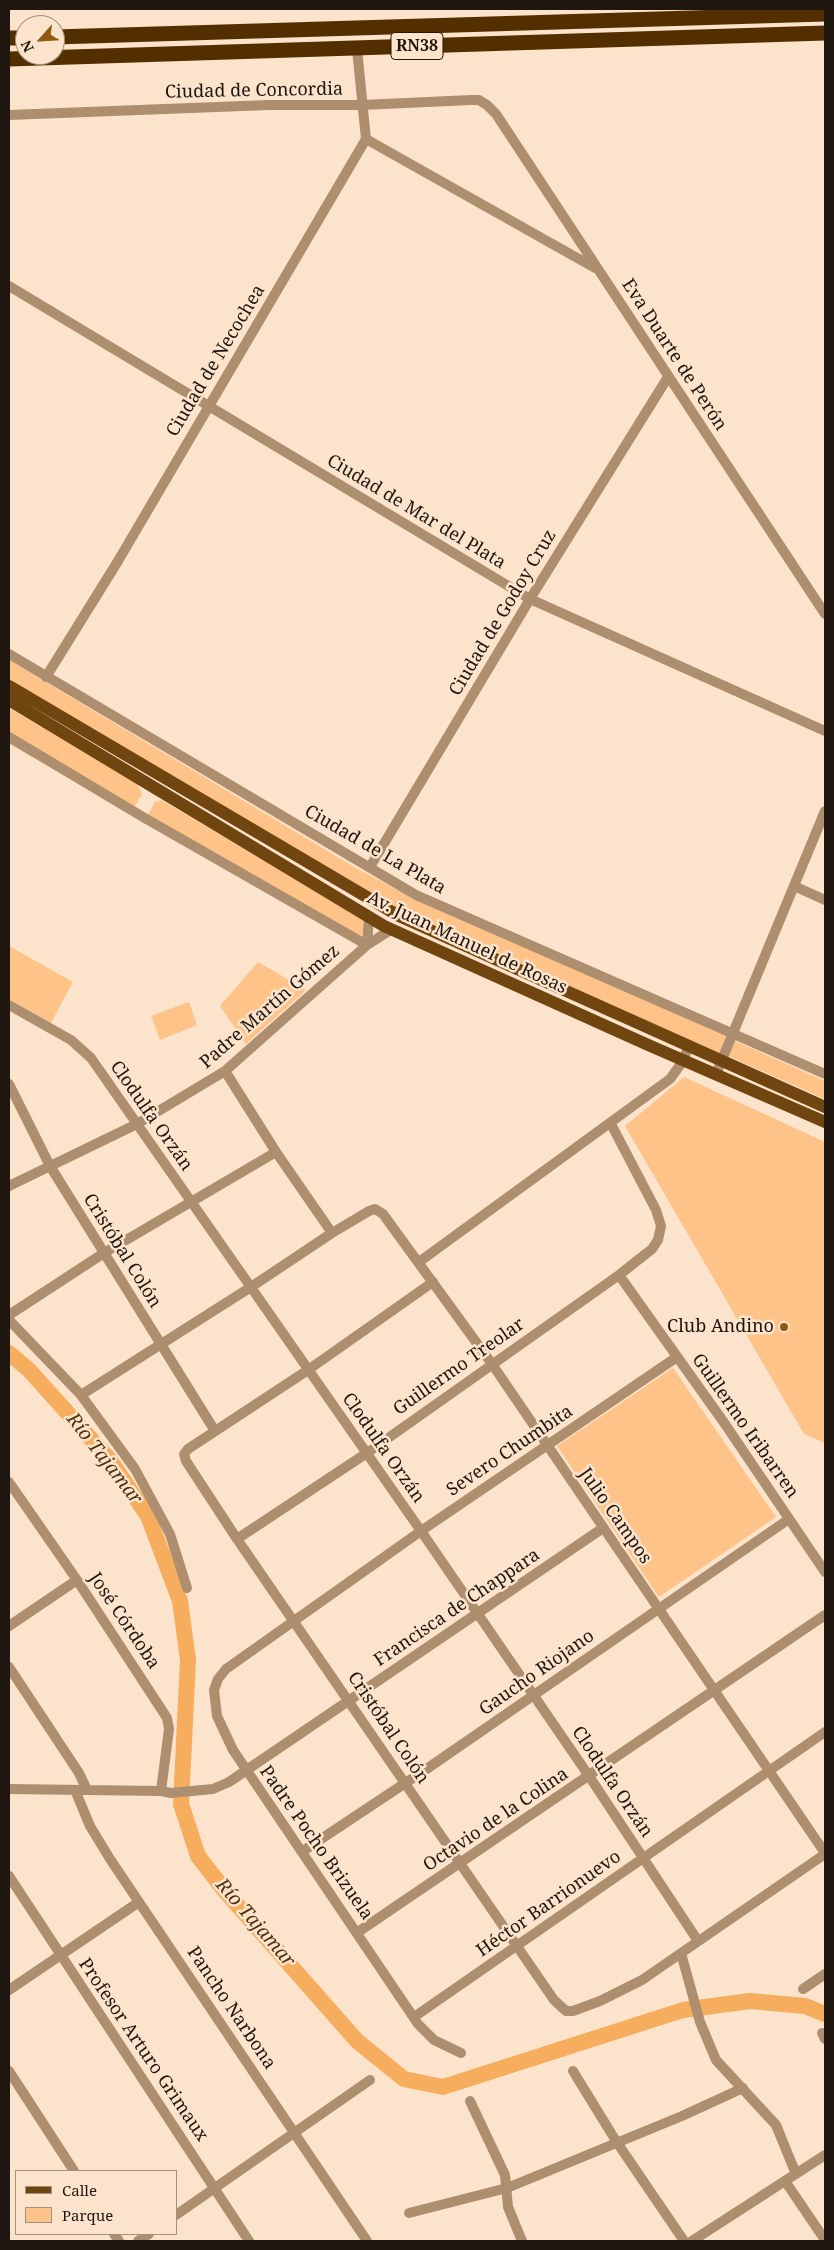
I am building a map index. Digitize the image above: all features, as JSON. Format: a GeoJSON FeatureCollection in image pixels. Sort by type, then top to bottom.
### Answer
{"type":"FeatureCollection","features":[{"type":"Feature","properties":{"kind":"highway","name":"RN38"},"geometry":{"type":"LineString","coordinates":[[65,37],[825,14]]}},
{"type":"Feature","properties":{"kind":"highway","name":"RN38"},"geometry":{"type":"LineString","coordinates":[[9,58],[357,49],[825,33]]}},
{"type":"Feature","properties":{"kind":"main road","name":"Av. Juan Manuel de Rosas"},"geometry":{"type":"LineString","coordinates":[[9,686],[399,916],[825,1107]]}},
{"type":"Feature","properties":{"kind":"main road","name":"Av. Juan Manuel de Rosas"},"geometry":{"type":"LineString","coordinates":[[9,700],[369,918],[392,930],[825,1122]]}},
{"type":"Feature","properties":{"kind":"street"},"geometry":{"type":"LineString","coordinates":[[357,49],[366,139],[598,270]]}},
{"type":"Feature","properties":{"kind":"street","name":"Ciudad de Concordia"},"geometry":{"type":"LineString","coordinates":[[9,115],[269,105],[362,106],[479,100],[496,114]]}},
{"type":"Feature","properties":{"kind":"street","name":"Eva Duarte de Perón"},"geometry":{"type":"LineString","coordinates":[[496,114],[825,614]]}},
{"type":"Feature","properties":{"kind":"street","name":"Ciudad de Necochea"},"geometry":{"type":"LineString","coordinates":[[46,677],[118,561],[366,139]]}},
{"type":"Feature","properties":{"kind":"street","name":"Ciudad de Mar del Plata"},"geometry":{"type":"LineString","coordinates":[[9,286],[530,599],[825,731]]}},
{"type":"Feature","properties":{"kind":"street","name":"Ciudad de Godoy Cruz"},"geometry":{"type":"LineString","coordinates":[[370,867],[530,599],[668,378]]}},
{"type":"Feature","properties":{"kind":"street","name":"Ciudad de La Plata"},"geometry":{"type":"LineString","coordinates":[[9,654],[416,895],[825,1074]]}},
{"type":"Feature","properties":{"kind":"street"},"geometry":{"type":"LineString","coordinates":[[9,737],[367,945],[392,930]]}},
{"type":"Feature","properties":{"kind":"street"},"geometry":{"type":"LineString","coordinates":[[716,1074],[825,811]]}},
{"type":"Feature","properties":{"kind":"street"},"geometry":{"type":"LineString","coordinates":[[794,886],[825,900]]}},
{"type":"Feature","properties":{"kind":"street","name":"Padre Martín Gómez"},"geometry":{"type":"LineString","coordinates":[[9,1186],[138,1124],[226,1071],[367,945],[369,918]]}},
{"type":"Feature","properties":{"kind":"street","name":"Clodulfa Orzán"},"geometry":{"type":"LineString","coordinates":[[9,1006],[82,1048],[138,1124],[421,1531],[532,1696],[589,1776],[698,1941]]}},
{"type":"Feature","properties":{"kind":"street"},"geometry":{"type":"LineString","coordinates":[[419,1262],[611,1124],[670,1079],[683,1060],[689,1045]]}},
{"type":"Feature","properties":{"kind":"street"},"geometry":{"type":"LineString","coordinates":[[80,1395],[251,1287],[332,1232],[276,1152],[226,1071]]}},
{"type":"Feature","properties":{"kind":"street","name":"Cristóbal Colón"},"geometry":{"type":"LineString","coordinates":[[9,1084],[50,1166],[215,1431],[184,1454],[186,1462],[559,2007],[566,2011],[573,2011],[600,2001],[642,1980],[681,1953]]}},
{"type":"Feature","properties":{"kind":"street","name":"Guillermo Treolar"},"geometry":{"type":"LineString","coordinates":[[237,1539],[367,1453],[619,1275],[652,1249],[658,1240],[660,1226],[656,1210],[611,1124]]}},
{"type":"Feature","properties":{"kind":"street"},"geometry":{"type":"LineString","coordinates":[[9,1315],[104,1253],[276,1152]]}},
{"type":"Feature","properties":{"kind":"street","name":"Julio Campos"},"geometry":{"type":"LineString","coordinates":[[332,1232],[368,1211],[375,1209],[384,1214],[492,1364],[825,1853]]}},
{"type":"Feature","properties":{"kind":"street","name":"Guillermo Iribarren"},"geometry":{"type":"LineString","coordinates":[[619,1275],[825,1572]]}},
{"type":"Feature","properties":{"kind":"street"},"geometry":{"type":"LineString","coordinates":[[215,1431],[308,1370],[433,1282]]}},
{"type":"Feature","properties":{"kind":"street"},"geometry":{"type":"LineString","coordinates":[[9,1320],[80,1395],[135,1469],[156,1504],[170,1534],[187,1588]]}},
{"type":"Feature","properties":{"kind":"street","name":"Severo Chumbita"},"geometry":{"type":"LineString","coordinates":[[218,1679],[226,1669],[294,1620],[546,1445],[677,1357]]}},
{"type":"Feature","properties":{"kind":"street","name":"José Córdoba"},"geometry":{"type":"LineString","coordinates":[[9,1482],[77,1580],[167,1718],[169,1729],[166,1792]]}},
{"type":"Feature","properties":{"kind":"street","name":"Gaucho Riojano"},"geometry":{"type":"LineString","coordinates":[[303,1850],[405,1783],[789,1519]]}},
{"type":"Feature","properties":{"kind":"street","name":"Francisca de Chappara"},"geometry":{"type":"LineString","coordinates":[[9,1789],[166,1792],[213,1789],[246,1771],[603,1528]]}},
{"type":"Feature","properties":{"kind":"street"},"geometry":{"type":"LineString","coordinates":[[9,1626],[77,1580]]}},
{"type":"Feature","properties":{"kind":"street","name":"Octavio de la Colina"},"geometry":{"type":"LineString","coordinates":[[358,1932],[461,1864],[825,1615]]}},
{"type":"Feature","properties":{"kind":"street"},"geometry":{"type":"LineString","coordinates":[[9,1667],[79,1773],[87,1790]]}},
{"type":"Feature","properties":{"kind":"street","name":"Padre Pocho Brizuela"},"geometry":{"type":"LineString","coordinates":[[218,1679],[214,1690],[218,1716],[224,1733],[246,1771],[303,1850],[414,2017],[434,2040],[461,2053]]}},
{"type":"Feature","properties":{"kind":"street","name":"Héctor Barrionuevo"},"geometry":{"type":"LineString","coordinates":[[414,2017],[825,1732]]}},
{"type":"Feature","properties":{"kind":"street","name":"Pancho Narbona"},"geometry":{"type":"LineString","coordinates":[[75,1790],[90,1826],[139,1902],[367,2241]]}},
{"type":"Feature","properties":{"kind":"street"},"geometry":{"type":"LineString","coordinates":[[796,2174],[776,2125],[767,2112],[716,2060],[700,2022],[681,1953],[825,1853]]}},
{"type":"Feature","properties":{"kind":"street","name":"Profesor Arturo Grimaux"},"geometry":{"type":"LineString","coordinates":[[9,1876],[216,2188],[249,2241]]}},
{"type":"Feature","properties":{"kind":"street"},"geometry":{"type":"LineString","coordinates":[[9,1990],[139,1902]]}},
{"type":"Feature","properties":{"kind":"street"},"geometry":{"type":"LineString","coordinates":[[804,1989],[825,1974]]}},
{"type":"Feature","properties":{"kind":"street"},"geometry":{"type":"LineString","coordinates":[[9,2071],[73,2170]]}},
{"type":"Feature","properties":{"kind":"street"},"geometry":{"type":"LineString","coordinates":[[573,2071],[616,2141],[684,2241]]}},
{"type":"Feature","properties":{"kind":"street"},"geometry":{"type":"LineString","coordinates":[[178,2214],[370,2080]]}},
{"type":"Feature","properties":{"kind":"street"},"geometry":{"type":"LineString","coordinates":[[409,2213],[507,2188],[616,2141],[682,2116],[742,2088]]}},
{"type":"Feature","properties":{"kind":"street"},"geometry":{"type":"LineString","coordinates":[[470,2101],[505,2175],[508,2207],[522,2241]]}},
{"type":"Feature","properties":{"kind":"street"},"geometry":{"type":"LineString","coordinates":[[692,2241],[825,2156]]}},
{"type":"Feature","properties":{"kind":"street"},"geometry":{"type":"LineString","coordinates":[[785,2181],[825,2240]]}},
{"type":"Feature","properties":{"kind":"green space"},"geometry":{"type":"Polygon","coordinates":[[[9,660],[356,868],[415,899],[726,1036],[719,1054],[390,904],[9,680],[9,660]]]}},
{"type":"Feature","properties":{"kind":"green space"},"geometry":{"type":"Polygon","coordinates":[[[9,708],[137,783],[142,794],[131,813],[9,744],[9,708]]]}},
{"type":"Feature","properties":{"kind":"green space"},"geometry":{"type":"Polygon","coordinates":[[[161,800],[366,921],[366,930],[358,940],[145,820],[155,802],[161,800]]]}},
{"type":"Feature","properties":{"kind":"green space"},"geometry":{"type":"Polygon","coordinates":[[[9,946],[73,982],[51,1023],[9,999],[9,946]]]}},
{"type":"Feature","properties":{"kind":"green space"},"geometry":{"type":"Polygon","coordinates":[[[258,962],[306,990],[246,1044],[220,1006],[258,962]]]}},
{"type":"Feature","properties":{"kind":"green space"},"geometry":{"type":"Polygon","coordinates":[[[189,1002],[197,1025],[160,1040],[151,1016],[189,1002]]]}},
{"type":"Feature","properties":{"kind":"green space"},"geometry":{"type":"Polygon","coordinates":[[[735,1041],[825,1081],[825,1099],[728,1056],[735,1041]]]}},
{"type":"Feature","properties":{"kind":"green space","name":"Club Andino"},"geometry":{"type":"Polygon","coordinates":[[[684,1077],[825,1142],[825,1443],[804,1434],[625,1126],[684,1077]]]}},
{"type":"Feature","properties":{"kind":"green space"},"geometry":{"type":"Polygon","coordinates":[[[673,1368],[776,1517],[659,1597],[557,1446],[673,1368]]]}},
{"type":"Feature","properties":{"kind":"waterway","name":"Río Tajamar"},"geometry":{"type":"LineString","coordinates":[[9,1353],[29,1370],[109,1459],[148,1516],[180,1601],[188,1660],[181,1804],[198,1856],[225,1891],[357,2041],[404,2079],[443,2087],[683,2010],[750,2001],[805,2006],[825,2014]]}},
{"type":"Feature","properties":{"kind":"place","name":"Club Andino"},"geometry":{"type":"Point","coordinates":[784,1327]}}]}
